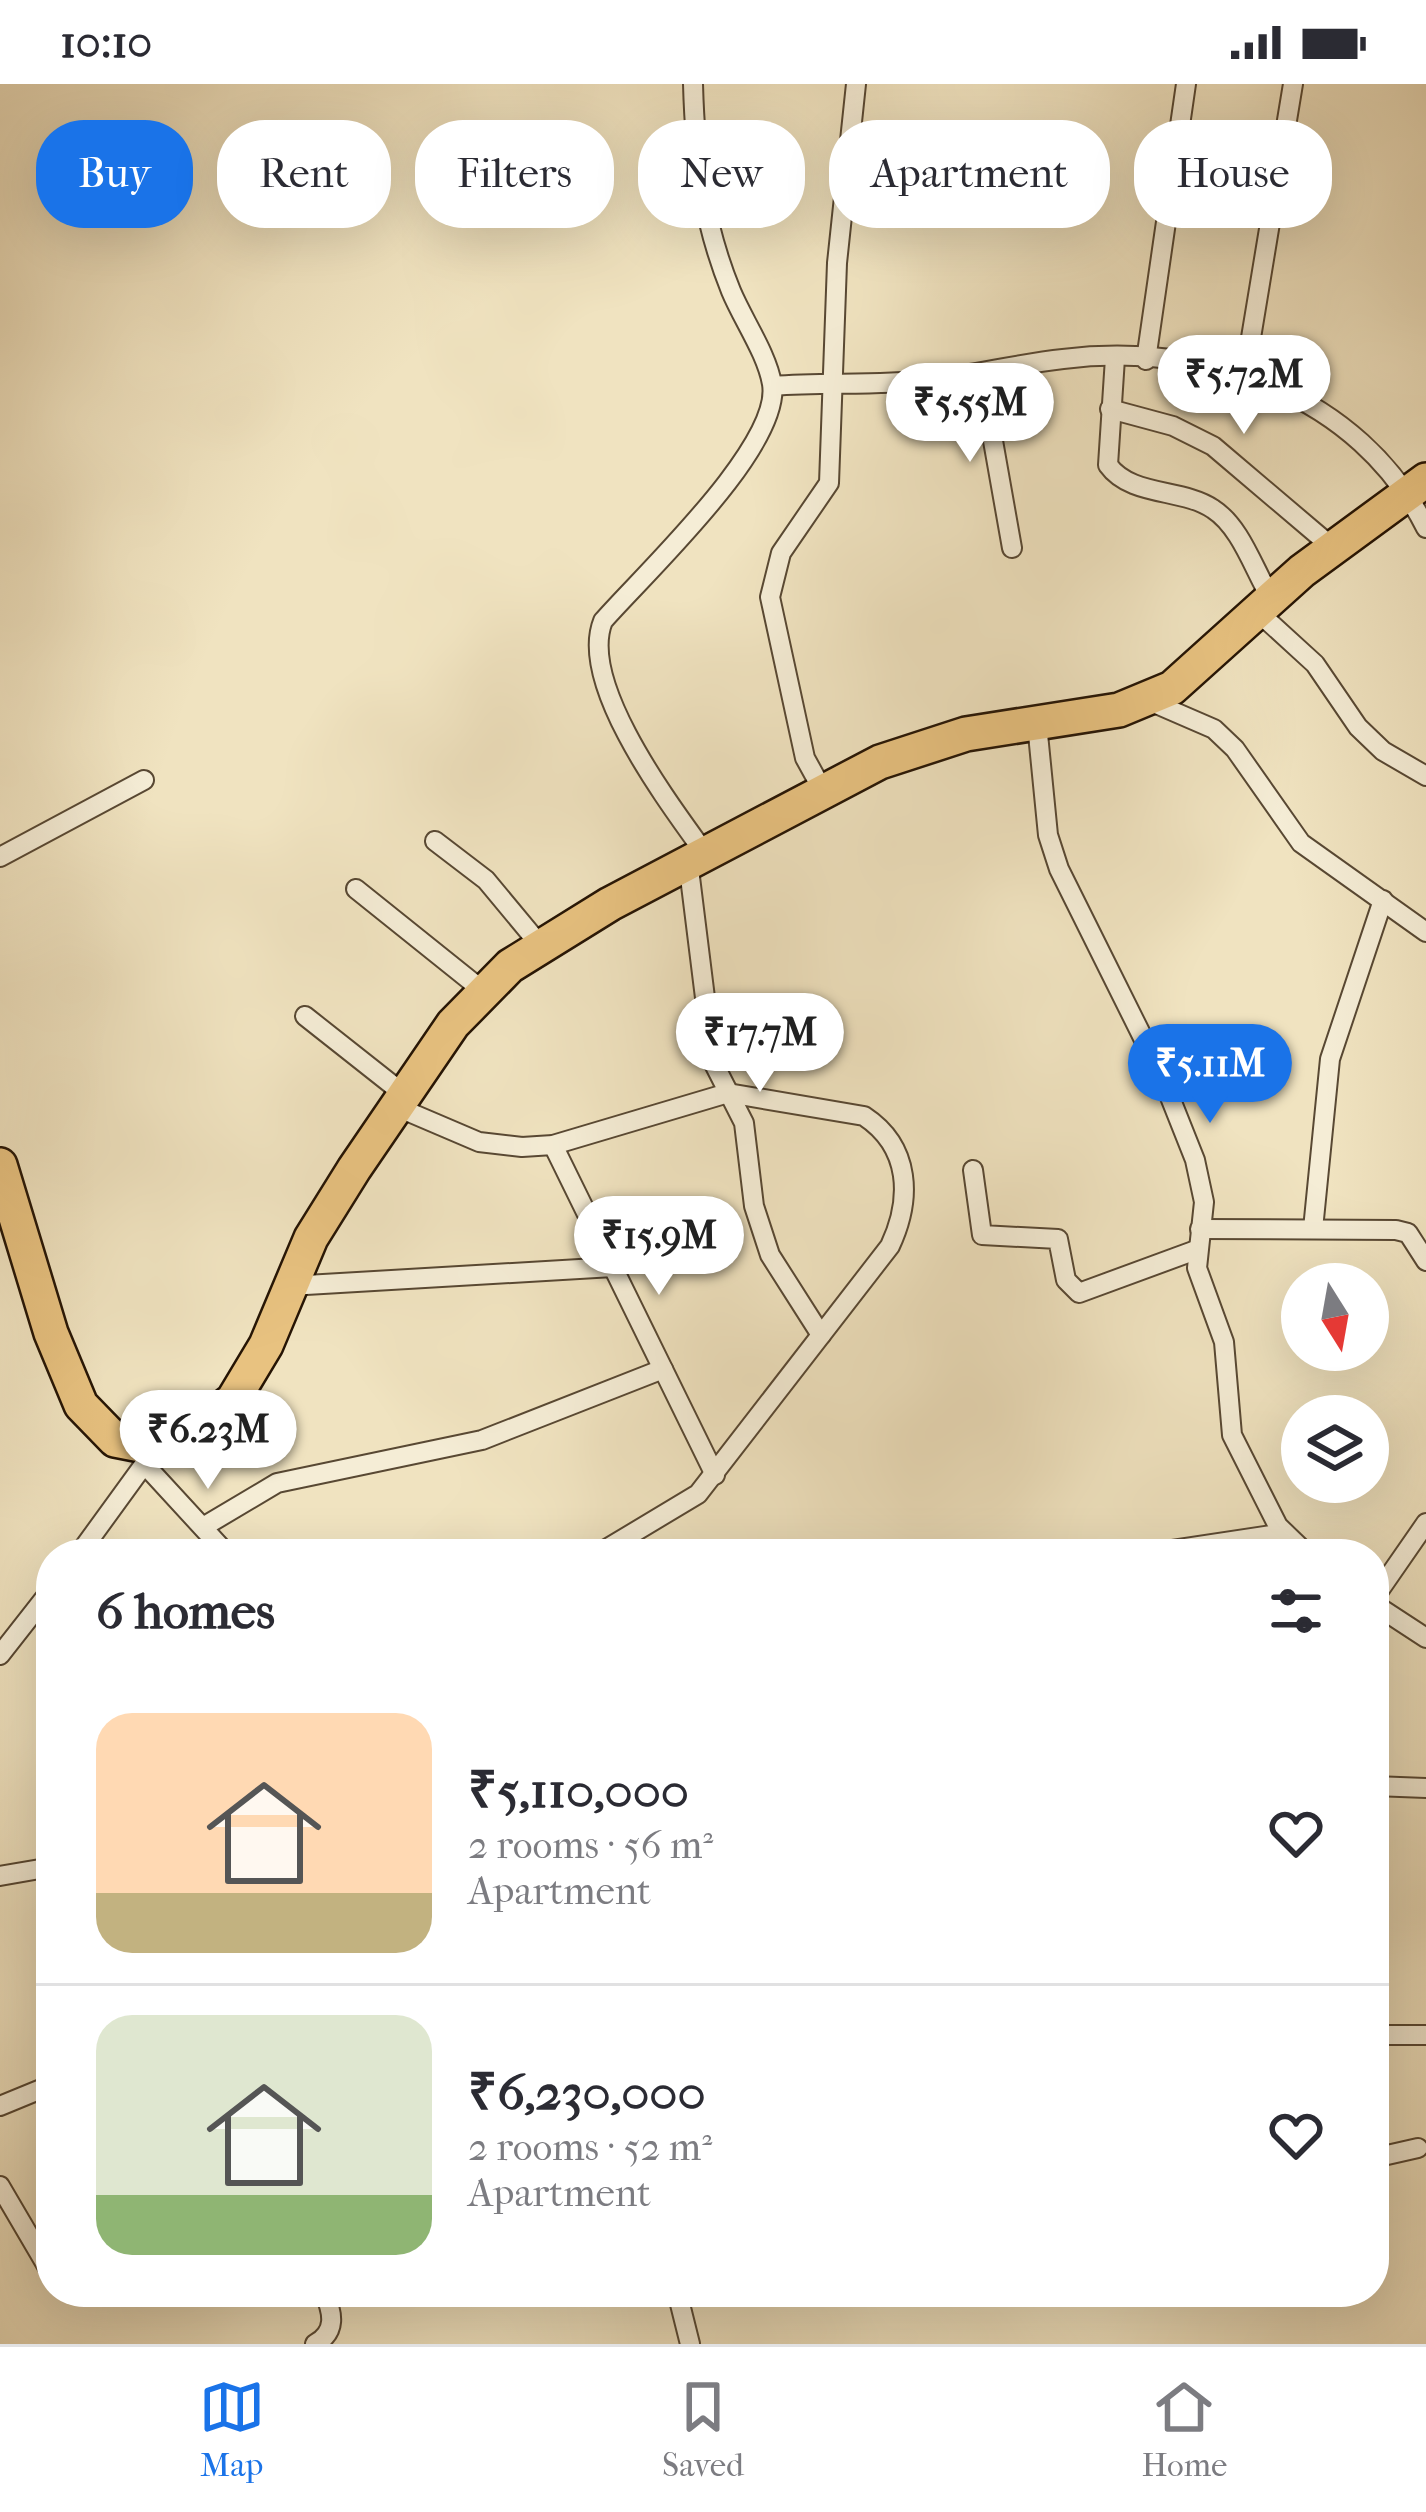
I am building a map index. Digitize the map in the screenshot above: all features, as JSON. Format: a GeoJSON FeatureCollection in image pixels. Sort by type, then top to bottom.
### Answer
{"type":"FeatureCollection","features":[{"type":"Feature","properties":{"kind":"highway"},"geometry":{"type":"LineString","coordinates":[[0,1165],[9,1229],[81,1405],[103,1434],[151,1457],[182,1440],[233,1400],[259,1359],[311,1238],[401,1101],[482,990],[540,945],[696,856],[880,762],[966,734],[1147,700],[1195,671],[1332,548],[1417,486]]}},
{"type":"Feature","properties":{"kind":"street"},"geometry":{"type":"LineString","coordinates":[[693,84],[695,160],[704,212],[773,386],[764,424],[742,462],[603,621],[596,653],[626,730],[696,856],[708,1039],[744,1123],[754,1205],[770,1255],[821,1335]]}},
{"type":"Feature","properties":{"kind":"street"},"geometry":{"type":"LineString","coordinates":[[822,789],[805,758],[770,597],[781,553],[830,483],[831,382],[856,84]]}},
{"type":"Feature","properties":{"kind":"street"},"geometry":{"type":"LineString","coordinates":[[1146,360],[1186,84]]}},
{"type":"Feature","properties":{"kind":"street"},"geometry":{"type":"LineString","coordinates":[[1245,374],[1293,84]]}},
{"type":"Feature","properties":{"kind":"street"},"geometry":{"type":"LineString","coordinates":[[1114,358],[1106,452],[1115,475],[1196,500],[1223,516],[1264,605],[1315,664],[1358,727],[1383,751],[1426,776]]}},
{"type":"Feature","properties":{"kind":"street"},"geometry":{"type":"LineString","coordinates":[[773,386],[980,373],[1062,359],[1146,360],[1245,374],[1304,399],[1417,486],[1426,528]]}},
{"type":"Feature","properties":{"kind":"street"},"geometry":{"type":"LineString","coordinates":[[980,373],[1012,548]]}},
{"type":"Feature","properties":{"kind":"street"},"geometry":{"type":"LineString","coordinates":[[1111,409],[1173,426],[1213,446],[1332,548]]}},
{"type":"Feature","properties":{"kind":"street"},"geometry":{"type":"LineString","coordinates":[[1147,700],[1214,729],[1235,748],[1301,843],[1426,932]]}},
{"type":"Feature","properties":{"kind":"street"},"geometry":{"type":"LineString","coordinates":[[1037,724],[1048,835],[1195,1160],[1204,1202],[1196,1250],[1202,1289],[1224,1342],[1232,1435],[1291,1539]]}},
{"type":"Feature","properties":{"kind":"street"},"geometry":{"type":"LineString","coordinates":[[0,857],[144,780]]}},
{"type":"Feature","properties":{"kind":"street"},"geometry":{"type":"LineString","coordinates":[[435,841],[486,880],[540,945]]}},
{"type":"Feature","properties":{"kind":"street"},"geometry":{"type":"LineString","coordinates":[[356,890],[482,990]]}},
{"type":"Feature","properties":{"kind":"street"},"geometry":{"type":"LineString","coordinates":[[1313,1229],[1330,1059],[1383,900]]}},
{"type":"Feature","properties":{"kind":"street"},"geometry":{"type":"LineString","coordinates":[[305,1016],[401,1101],[479,1142],[554,1145],[728,1093],[864,1116],[882,1128],[897,1151],[905,1177],[903,1219],[890,1246],[715,1475],[670,1514],[625,1539]]}},
{"type":"Feature","properties":{"kind":"street"},"geometry":{"type":"LineString","coordinates":[[554,1145],[715,1475]]}},
{"type":"Feature","properties":{"kind":"street"},"geometry":{"type":"LineString","coordinates":[[974,1170],[982,1235],[1058,1239],[1066,1280],[1079,1293],[1196,1250]]}},
{"type":"Feature","properties":{"kind":"street"},"geometry":{"type":"LineString","coordinates":[[1201,1229],[1408,1233],[1426,1262]]}},
{"type":"Feature","properties":{"kind":"street"},"geometry":{"type":"LineString","coordinates":[[289,1286],[613,1267]]}},
{"type":"Feature","properties":{"kind":"street"},"geometry":{"type":"LineString","coordinates":[[203,1527],[278,1483],[482,1440],[663,1369]]}},
{"type":"Feature","properties":{"kind":"street"},"geometry":{"type":"LineString","coordinates":[[90,1539],[151,1457],[213,1539]]}},
{"type":"Feature","properties":{"kind":"street"},"geometry":{"type":"LineString","coordinates":[[1389,1578],[1426,1523]]}},
{"type":"Feature","properties":{"kind":"street"},"geometry":{"type":"LineString","coordinates":[[1264,1539],[1285,1533]]}},
{"type":"Feature","properties":{"kind":"street"},"geometry":{"type":"LineString","coordinates":[[0,1655],[36,1609]]}},
{"type":"Feature","properties":{"kind":"street"},"geometry":{"type":"LineString","coordinates":[[1389,1612],[1426,1638]]}},
{"type":"Feature","properties":{"kind":"street"},"geometry":{"type":"LineString","coordinates":[[1389,1786],[1426,1787]]}},
{"type":"Feature","properties":{"kind":"street"},"geometry":{"type":"LineString","coordinates":[[0,1876],[36,1870]]}},
{"type":"Feature","properties":{"kind":"street"},"geometry":{"type":"LineString","coordinates":[[1389,2035],[1426,2035]]}},
{"type":"Feature","properties":{"kind":"street"},"geometry":{"type":"LineString","coordinates":[[0,2106],[36,2091]]}},
{"type":"Feature","properties":{"kind":"street"},"geometry":{"type":"LineString","coordinates":[[1389,2155],[1418,2149]]}},
{"type":"Feature","properties":{"kind":"street"},"geometry":{"type":"LineString","coordinates":[[0,2186],[36,2247]]}},
{"type":"Feature","properties":{"kind":"street"},"geometry":{"type":"LineString","coordinates":[[315,2344],[326,2338],[332,2323],[328,2307]]}},
{"type":"Feature","properties":{"kind":"street"},"geometry":{"type":"LineString","coordinates":[[681,2307],[690,2344]]}}]}
